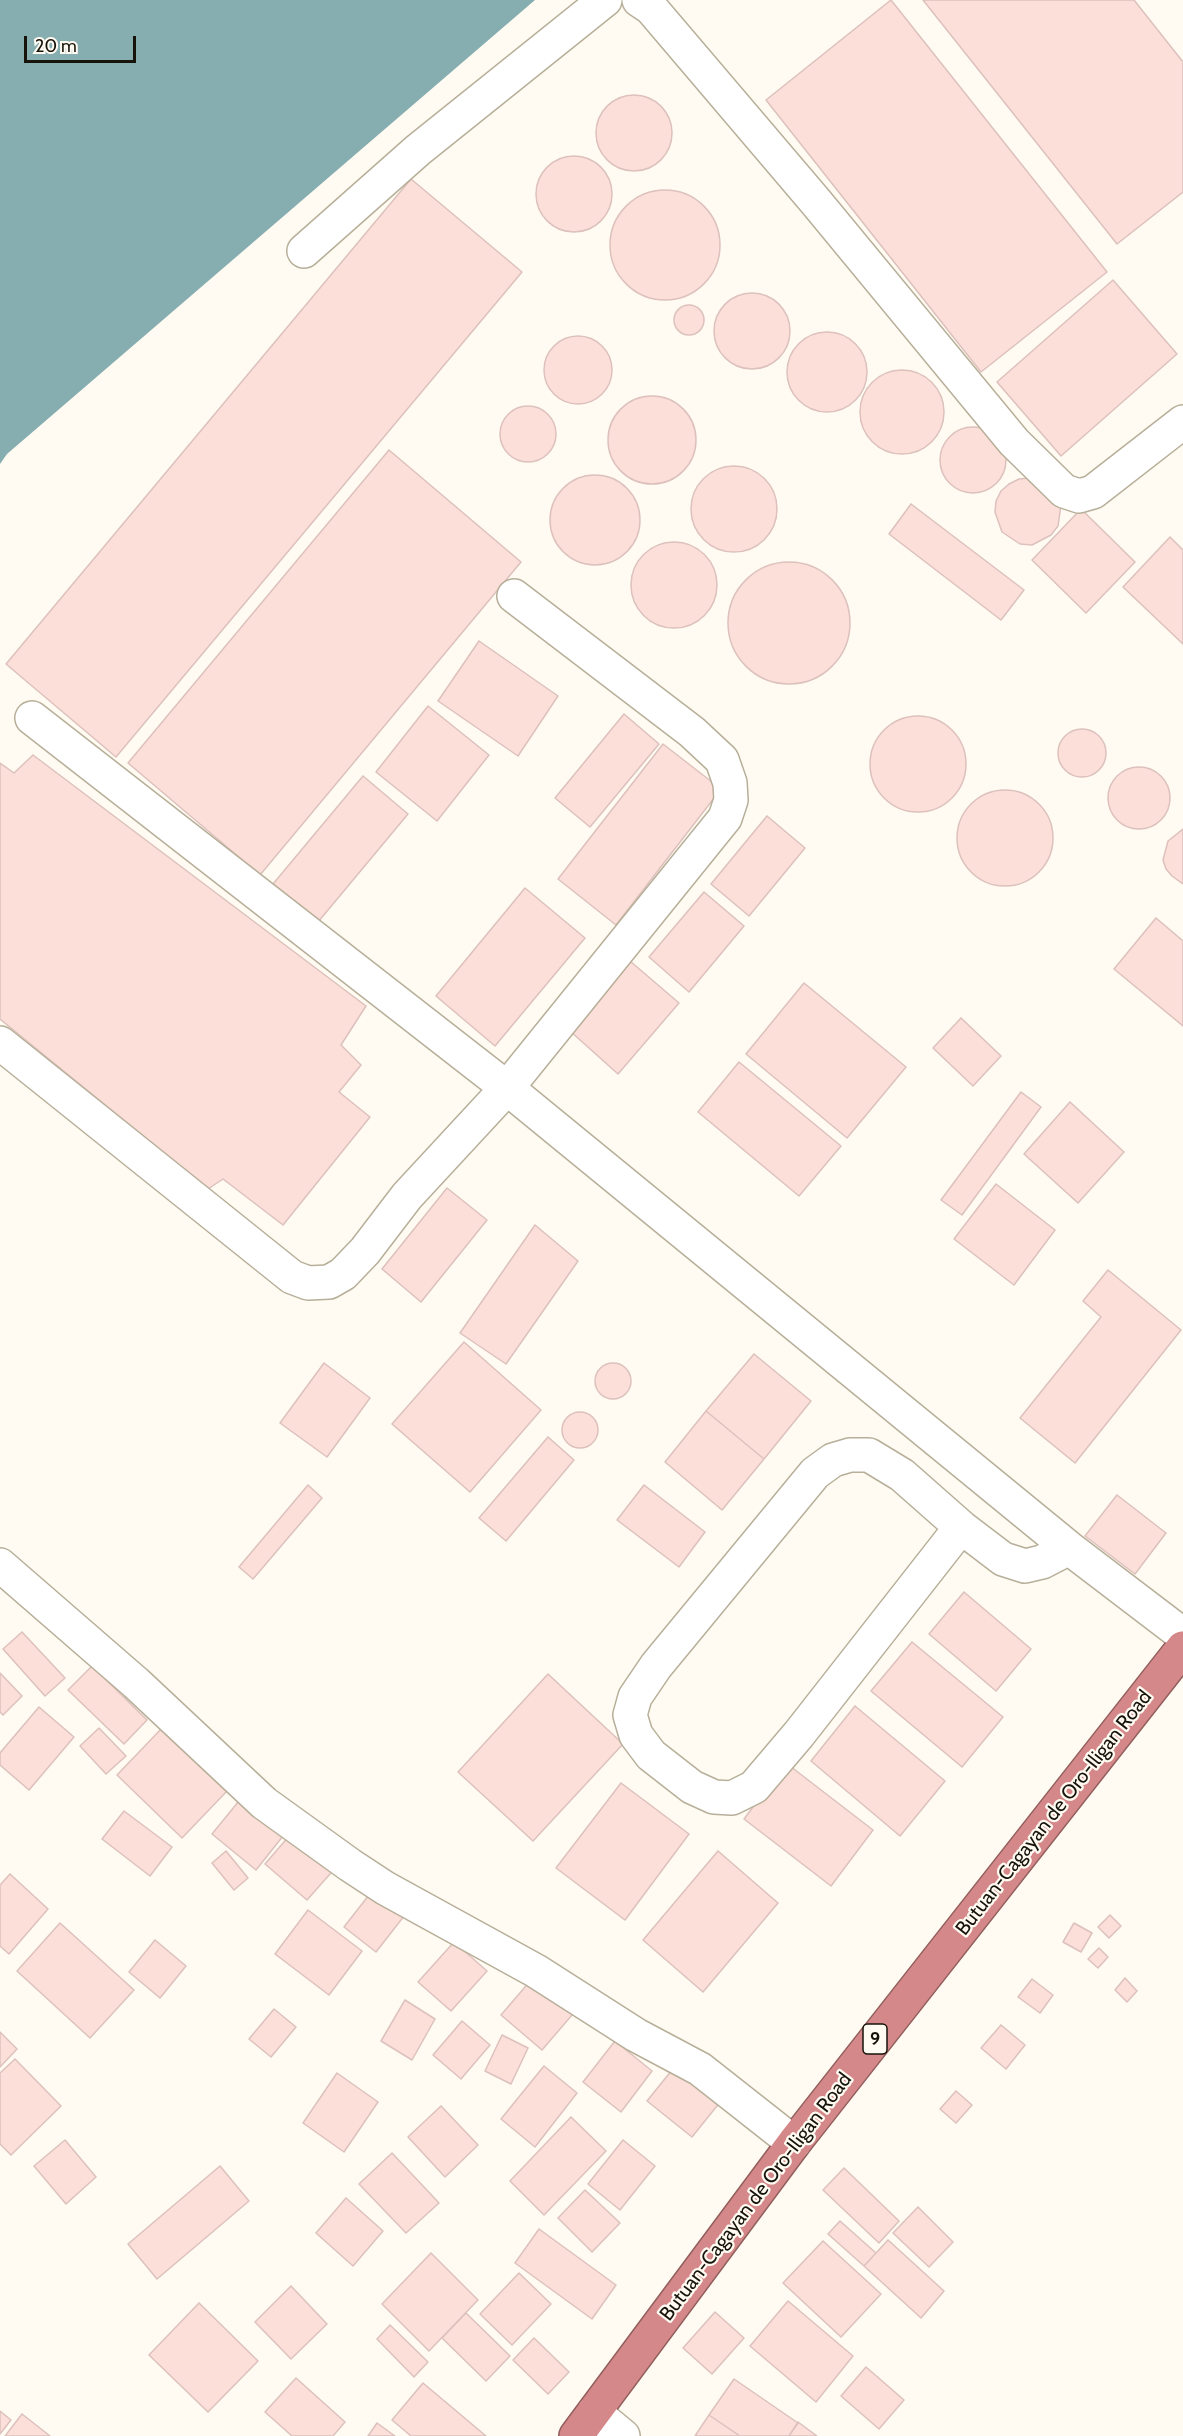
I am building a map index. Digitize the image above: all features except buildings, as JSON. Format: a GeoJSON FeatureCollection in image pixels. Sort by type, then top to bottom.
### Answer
{"type":"FeatureCollection","features":[{"type":"Feature","properties":{"kind":"highway","name":"Butuan-Cagayan de Oro-Iligan Road"},"geometry":{"type":"LineString","coordinates":[[585,2424],[794,2143],[1183,1648]]}},
{"type":"Feature","properties":{"kind":"street"},"geometry":{"type":"LineString","coordinates":[[304,251],[418,150],[605,0]]}},
{"type":"Feature","properties":{"kind":"street"},"geometry":{"type":"LineString","coordinates":[[639,0],[651,8],[793,175],[1014,442],[1064,491],[1078,496],[1092,492],[1183,422]]}},
{"type":"Feature","properties":{"kind":"street"},"geometry":{"type":"LineString","coordinates":[[0,1043],[292,1277],[308,1282],[329,1282],[343,1274],[365,1251],[407,1196],[507,1088],[725,818],[731,800],[730,783],[722,760],[692,732],[514,596]]}},
{"type":"Feature","properties":{"kind":"street"},"geometry":{"type":"LineString","coordinates":[[32,718],[507,1088],[1069,1548],[1183,1635]]}},
{"type":"Feature","properties":{"kind":"street"},"geometry":{"type":"LineString","coordinates":[[902,1475],[936,1439]]}},
{"type":"Feature","properties":{"kind":"street"},"geometry":{"type":"LineString","coordinates":[[961,1527],[799,1734],[754,1787],[732,1798],[714,1797],[692,1788],[651,1755],[636,1735],[630,1715],[635,1697],[656,1666],[815,1473],[833,1460],[850,1455],[869,1455],[902,1475],[961,1527],[1003,1559],[1025,1566],[1042,1562],[1069,1548]]}},
{"type":"Feature","properties":{"kind":"street"},"geometry":{"type":"LineString","coordinates":[[0,1565],[136,1683],[264,1803],[385,1888],[536,1971],[636,2035],[700,2069],[794,2143]]}},
{"type":"Feature","properties":{"kind":"street"},"geometry":{"type":"LineString","coordinates":[[585,2424],[623,2436]]}},
{"type":"Feature","properties":{"kind":"water"},"geometry":{"type":"Polygon","coordinates":[[[0,0],[535,0],[7,454],[0,464],[0,0]]]}}]}
